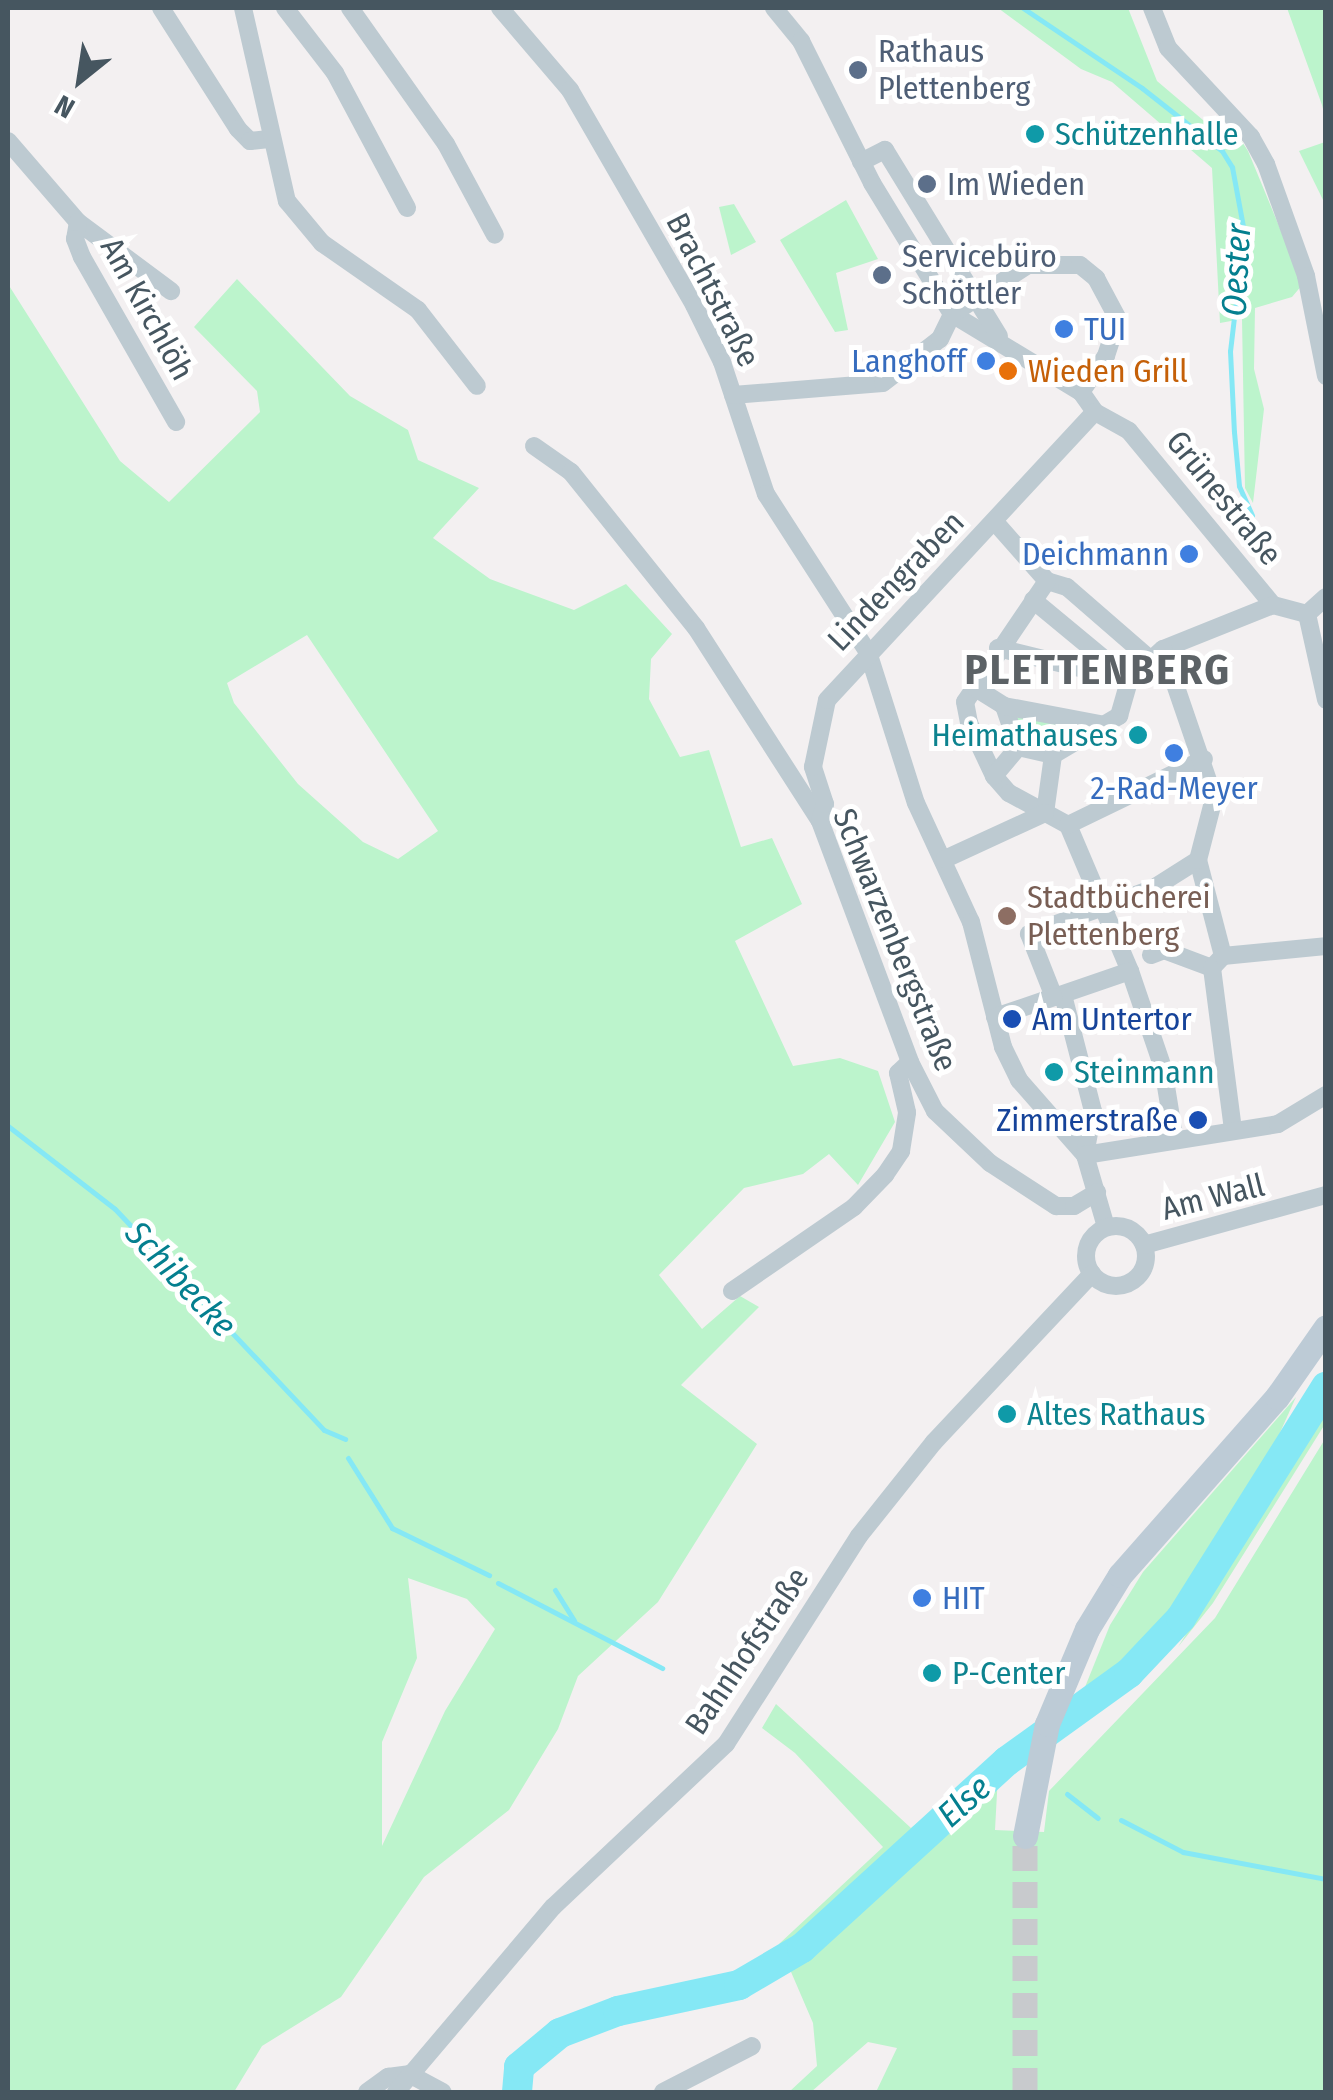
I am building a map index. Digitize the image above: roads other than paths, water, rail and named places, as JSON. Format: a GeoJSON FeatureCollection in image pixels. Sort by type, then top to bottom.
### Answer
{"type":"FeatureCollection","features":[{"type":"Feature","properties":{"kind":"main road"},"geometry":{"type":"LineString","coordinates":[[1026,1836],[1034,1774],[1058,1690],[1120,1575],[1276,1396],[1326,1326]]}},
{"type":"Feature","properties":{"kind":"street"},"geometry":{"type":"LineString","coordinates":[[161,8],[238,129],[250,141],[269,139]]}},
{"type":"Feature","properties":{"kind":"street"},"geometry":{"type":"LineString","coordinates":[[243,8],[263,77],[269,139],[287,201],[301,222],[418,310],[477,386]]}},
{"type":"Feature","properties":{"kind":"street"},"geometry":{"type":"LineString","coordinates":[[286,8],[335,73],[407,208]]}},
{"type":"Feature","properties":{"kind":"street"},"geometry":{"type":"LineString","coordinates":[[350,8],[446,144],[495,235]]}},
{"type":"Feature","properties":{"kind":"street","name":"Brachtstraße"},"geometry":{"type":"LineString","coordinates":[[500,8],[570,90],[710,335],[733,394],[883,382],[940,338],[952,314]]}},
{"type":"Feature","properties":{"kind":"street"},"geometry":{"type":"LineString","coordinates":[[774,8],[801,41],[861,162],[952,314],[1040,262],[1080,265],[1096,278],[1112,299],[1117,332],[1082,392]]}},
{"type":"Feature","properties":{"kind":"street"},"geometry":{"type":"LineString","coordinates":[[1152,8],[1168,48],[1251,137],[1266,164],[1306,276],[1326,376]]}},
{"type":"Feature","properties":{"kind":"street","name":"Am Kirchlöh"},"geometry":{"type":"LineString","coordinates":[[8,141],[78,222],[170,291]]}},
{"type":"Feature","properties":{"kind":"street","name":"Grünestraße"},"geometry":{"type":"LineString","coordinates":[[861,162],[886,150],[974,300],[1002,340]]}},
{"type":"Feature","properties":{"kind":"street","name":"Am Kirchlöh"},"geometry":{"type":"LineString","coordinates":[[78,222],[74,239],[82,257],[176,422]]}},
{"type":"Feature","properties":{"kind":"street","name":"Grünestraße"},"geometry":{"type":"LineString","coordinates":[[952,314],[1002,340],[1082,392],[1095,412],[1129,431],[1167,469],[1273,605],[1307,614]]}},
{"type":"Feature","properties":{"kind":"street"},"geometry":{"type":"LineString","coordinates":[[733,394],[766,494],[868,652],[900,758],[971,922],[995,1017],[1018,1080],[1085,1155],[1106,1227]]}},
{"type":"Feature","properties":{"kind":"street","name":"Lindengraben"},"geometry":{"type":"LineString","coordinates":[[820,820],[825,804],[813,767],[820,716],[868,652],[1095,412]]}},
{"type":"Feature","properties":{"kind":"street","name":"Schwarzenbergstraße"},"geometry":{"type":"LineString","coordinates":[[534,446],[571,472],[696,628],[820,820],[858,895],[910,1062],[944,1121],[1011,1178],[1065,1208],[1097,1192]]}},
{"type":"Feature","properties":{"kind":"street"},"geometry":{"type":"LineString","coordinates":[[994,522],[1047,581],[1067,587],[1157,654],[1204,760],[1214,798],[1198,860],[1217,962],[1233,1130]]}},
{"type":"Feature","properties":{"kind":"street"},"geometry":{"type":"LineString","coordinates":[[1047,581],[965,702],[968,723],[994,776],[1044,814],[1068,825],[1136,962],[1174,1135]]}},
{"type":"Feature","properties":{"kind":"street"},"geometry":{"type":"LineString","coordinates":[[1326,596],[1307,614],[1326,700]]}},
{"type":"Feature","properties":{"kind":"street"},"geometry":{"type":"LineString","coordinates":[[1033,600],[1129,680]]}},
{"type":"Feature","properties":{"kind":"street"},"geometry":{"type":"LineString","coordinates":[[1018,747],[1053,755],[1119,716],[1129,680],[1157,654],[1273,605]]}},
{"type":"Feature","properties":{"kind":"street"},"geometry":{"type":"LineString","coordinates":[[998,648],[1129,680]]}},
{"type":"Feature","properties":{"kind":"street"},"geometry":{"type":"LineString","coordinates":[[974,686],[1004,706],[1106,725]]}},
{"type":"Feature","properties":{"kind":"street"},"geometry":{"type":"LineString","coordinates":[[1004,706],[1018,747]]}},
{"type":"Feature","properties":{"kind":"street"},"geometry":{"type":"LineString","coordinates":[[994,776],[1018,747]]}},
{"type":"Feature","properties":{"kind":"street"},"geometry":{"type":"LineString","coordinates":[[1044,814],[1053,755]]}},
{"type":"Feature","properties":{"kind":"street"},"geometry":{"type":"LineString","coordinates":[[1068,825],[1204,760]]}},
{"type":"Feature","properties":{"kind":"street"},"geometry":{"type":"LineString","coordinates":[[945,859],[1044,814]]}},
{"type":"Feature","properties":{"kind":"street"},"geometry":{"type":"LineString","coordinates":[[1085,1155],[1093,1110],[1058,996],[1030,934],[1152,889],[1198,860]]}},
{"type":"Feature","properties":{"kind":"street"},"geometry":{"type":"LineString","coordinates":[[995,1017],[1058,996],[1164,950],[1217,962],[1326,946]]}},
{"type":"Feature","properties":{"kind":"street"},"geometry":{"type":"LineString","coordinates":[[732,1291],[854,1206],[885,1176],[901,1151],[906,1112],[898,1072],[910,1062]]}},
{"type":"Feature","properties":{"kind":"street"},"geometry":{"type":"LineString","coordinates":[[1085,1155],[1174,1135],[1292,1119],[1325,1097]]}},
{"type":"Feature","properties":{"kind":"street","name":"Am Wall"},"geometry":{"type":"LineString","coordinates":[[1144,1245],[1297,1207],[1326,1195]]}},
{"type":"Feature","properties":{"kind":"street","name":"Am Wall"},"geometry":{"type":"LineString","coordinates":[[1297,1207],[1326,1214]]}},
{"type":"Feature","properties":{"kind":"street"},"geometry":{"type":"LineString","coordinates":[[1106,1227],[1127,1227],[1144,1245],[1144,1266],[1130,1283],[1109,1285],[1092,1274],[1087,1246],[1106,1227]]}},
{"type":"Feature","properties":{"kind":"street","name":"Bahnhofstraße"},"geometry":{"type":"LineString","coordinates":[[396,2092],[552,1907],[726,1744],[859,1536],[934,1442],[1092,1274]]}},
{"type":"Feature","properties":{"kind":"street"},"geometry":{"type":"LineString","coordinates":[[663,2092],[752,2046]]}},
{"type":"Feature","properties":{"kind":"street"},"geometry":{"type":"LineString","coordinates":[[368,2092],[388,2078],[409,2074],[443,2092]]}},
{"type":"Feature","properties":{"kind":"waterway","name":"Oester"},"geometry":{"type":"LineString","coordinates":[[1023,8],[1142,88],[1222,151],[1232,167],[1244,232],[1230,351],[1234,432],[1239,486],[1252,515]]}},
{"type":"Feature","properties":{"kind":"waterway","name":"Schibecke"},"geometry":{"type":"LineString","coordinates":[[8,1126],[115,1209],[324,1430],[345,1439]]}},
{"type":"Feature","properties":{"kind":"waterway","name":"Else"},"geometry":{"type":"LineString","coordinates":[[517,2092],[519,2067],[560,2033],[618,2011],[739,1985],[802,1948],[1007,1761],[1129,1673],[1181,1618],[1326,1387]]}},
{"type":"Feature","properties":{"kind":"waterway","name":"Schibecke"},"geometry":{"type":"LineString","coordinates":[[348,1458],[392,1528],[489,1575]]}},
{"type":"Feature","properties":{"kind":"waterway","name":"Schibecke"},"geometry":{"type":"LineString","coordinates":[[498,1583],[662,1668]]}},
{"type":"Feature","properties":{"kind":"waterway"},"geometry":{"type":"LineString","coordinates":[[555,1590],[574,1621]]}},
{"type":"Feature","properties":{"kind":"waterway"},"geometry":{"type":"LineString","coordinates":[[1067,1794],[1098,1818]]}},
{"type":"Feature","properties":{"kind":"waterway"},"geometry":{"type":"LineString","coordinates":[[1121,1820],[1183,1852],[1326,1879]]}},
{"type":"Feature","properties":{"kind":"tunnel"},"geometry":{"type":"LineString","coordinates":[[1025,1836],[1025,2092]]}},
{"type":"Feature","properties":{"kind":"place","name":"Rathaus Plettenberg"},"geometry":{"type":"Point","coordinates":[858,70]}},
{"type":"Feature","properties":{"kind":"place","name":"Schützenhalle"},"geometry":{"type":"Point","coordinates":[1035,134]}},
{"type":"Feature","properties":{"kind":"place","name":"Im Wieden"},"geometry":{"type":"Point","coordinates":[927,184]}},
{"type":"Feature","properties":{"kind":"place","name":"Servicebüro Schöttler"},"geometry":{"type":"Point","coordinates":[882,275]}},
{"type":"Feature","properties":{"kind":"place","name":"TUI"},"geometry":{"type":"Point","coordinates":[1064,329]}},
{"type":"Feature","properties":{"kind":"place","name":"Langhoff"},"geometry":{"type":"Point","coordinates":[986,361]}},
{"type":"Feature","properties":{"kind":"place","name":"Wieden Grill"},"geometry":{"type":"Point","coordinates":[1008,371]}},
{"type":"Feature","properties":{"kind":"place","name":"Deichmann"},"geometry":{"type":"Point","coordinates":[1189,554]}},
{"type":"Feature","properties":{"kind":"place","name":"Heimathauses"},"geometry":{"type":"Point","coordinates":[1138,735]}},
{"type":"Feature","properties":{"kind":"place","name":"2-Rad-Meyer"},"geometry":{"type":"Point","coordinates":[1174,753]}},
{"type":"Feature","properties":{"kind":"place","name":"Stadtbücherei Plettenberg"},"geometry":{"type":"Point","coordinates":[1007,916]}},
{"type":"Feature","properties":{"kind":"place","name":"Am Untertor"},"geometry":{"type":"Point","coordinates":[1012,1019]}},
{"type":"Feature","properties":{"kind":"place","name":"Steinmann"},"geometry":{"type":"Point","coordinates":[1054,1072]}},
{"type":"Feature","properties":{"kind":"place","name":"Zimmerstraße"},"geometry":{"type":"Point","coordinates":[1198,1120]}},
{"type":"Feature","properties":{"kind":"place","name":"Altes Rathaus"},"geometry":{"type":"Point","coordinates":[1007,1414]}},
{"type":"Feature","properties":{"kind":"place","name":"HIT"},"geometry":{"type":"Point","coordinates":[922,1598]}},
{"type":"Feature","properties":{"kind":"place","name":"P-Center"},"geometry":{"type":"Point","coordinates":[932,1673]}},
{"type":"Feature","properties":{"kind":"district","name":"PLETTENBERG"},"geometry":{"type":"Point","coordinates":[1098,670]}}]}
